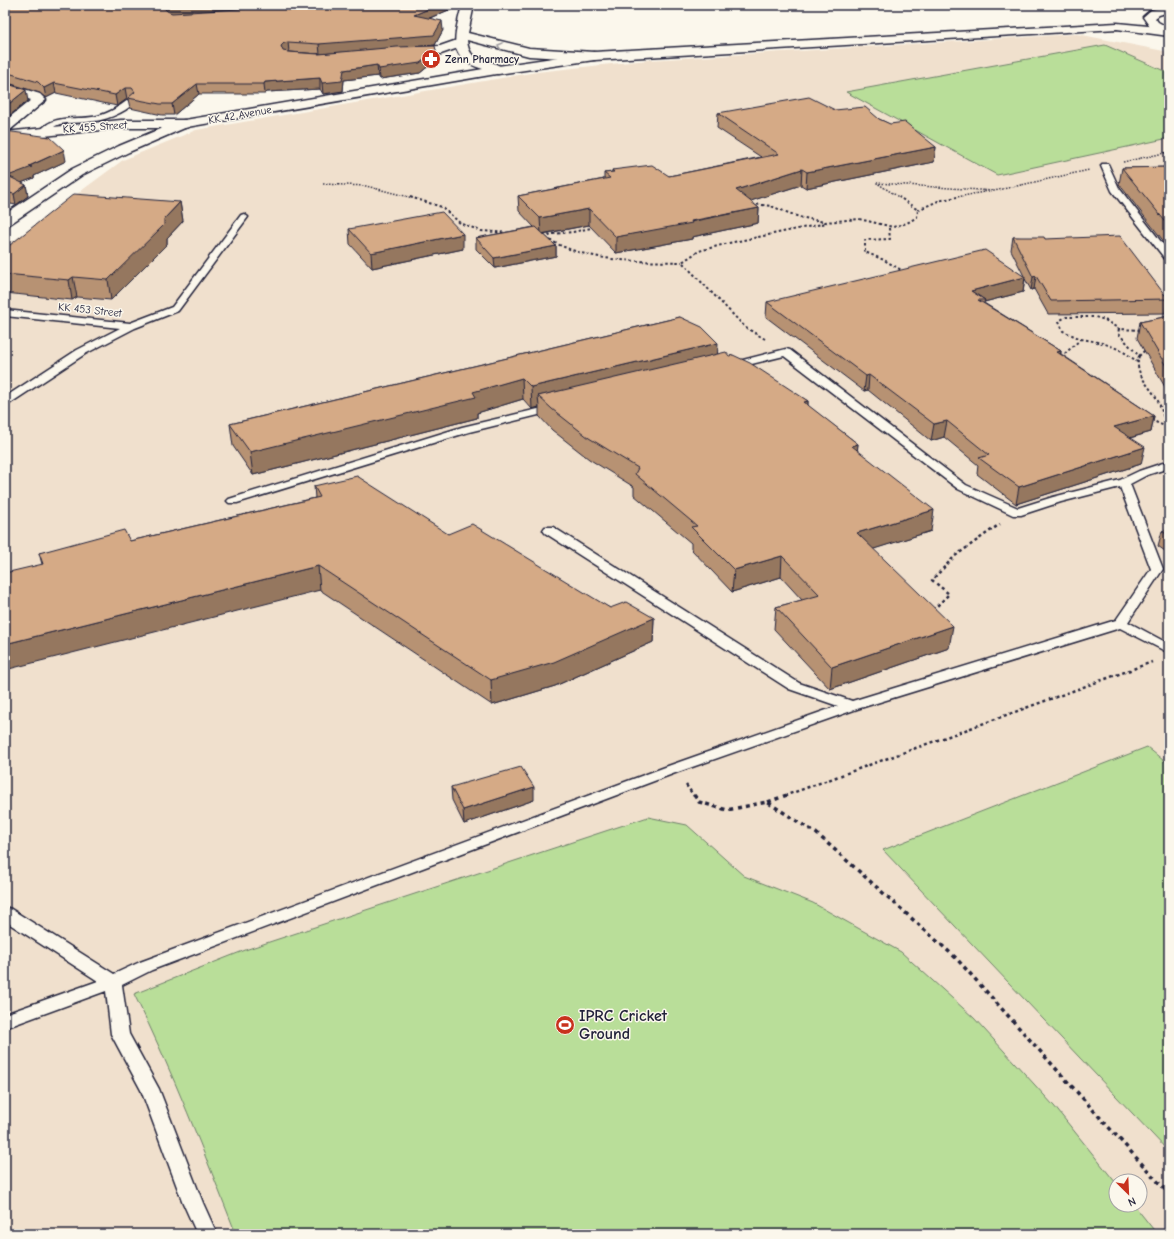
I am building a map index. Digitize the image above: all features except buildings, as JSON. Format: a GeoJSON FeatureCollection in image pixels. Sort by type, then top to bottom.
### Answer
{"type":"FeatureCollection","features":[{"type":"Feature","properties":{"kind":"highway"},"geometry":{"type":"LineString","coordinates":[[1166,5],[1169,9]]}},
{"type":"Feature","properties":{"kind":"street"},"geometry":{"type":"LineString","coordinates":[[432,81],[447,70],[457,49],[468,5]]}},
{"type":"Feature","properties":{"kind":"street"},"geometry":{"type":"LineString","coordinates":[[1116,26],[1155,12],[1169,9]]}},
{"type":"Feature","properties":{"kind":"street"},"geometry":{"type":"LineString","coordinates":[[1155,12],[1149,17],[1150,22],[1169,32]]}},
{"type":"Feature","properties":{"kind":"street"},"geometry":{"type":"LineString","coordinates":[[398,52],[509,48],[529,52],[594,56],[809,45],[1116,26],[1169,32]]}},
{"type":"Feature","properties":{"kind":"street"},"geometry":{"type":"LineString","coordinates":[[457,49],[471,60],[482,66],[498,70]]}},
{"type":"Feature","properties":{"kind":"street","name":"KK 42 Avenue"},"geometry":{"type":"LineString","coordinates":[[5,221],[77,172],[124,149],[184,124],[498,70],[594,56]]}},
{"type":"Feature","properties":{"kind":"street"},"geometry":{"type":"LineString","coordinates":[[5,87],[35,96],[40,100],[5,127]]}},
{"type":"Feature","properties":{"kind":"street","name":"KK 455 Street"},"geometry":{"type":"LineString","coordinates":[[5,136],[121,124],[184,124]]}},
{"type":"Feature","properties":{"kind":"lane"},"geometry":{"type":"LineString","coordinates":[[44,131],[49,125],[57,122],[94,119],[112,115],[131,102]]}},
{"type":"Feature","properties":{"kind":"lane"},"geometry":{"type":"LineString","coordinates":[[1105,166],[1115,189],[1169,258]]}},
{"type":"Feature","properties":{"kind":"lane","name":"KK 453 Street"},"geometry":{"type":"LineString","coordinates":[[5,313],[131,326],[175,309],[244,217]]}},
{"type":"Feature","properties":{"kind":"lane"},"geometry":{"type":"LineString","coordinates":[[5,402],[81,352],[131,326]]}},
{"type":"Feature","properties":{"kind":"lane"},"geometry":{"type":"LineString","coordinates":[[718,369],[786,352],[962,487],[1017,512],[1057,499],[1124,483],[1143,473],[1169,464]]}},
{"type":"Feature","properties":{"kind":"lane"},"geometry":{"type":"LineString","coordinates":[[233,502],[466,429],[565,405]]}},
{"type":"Feature","properties":{"kind":"lane"},"geometry":{"type":"LineString","coordinates":[[5,1021],[113,982],[146,966],[673,769],[852,706],[1121,623],[1157,569],[1124,483]]}},
{"type":"Feature","properties":{"kind":"lane"},"geometry":{"type":"LineString","coordinates":[[549,530],[794,686],[852,706]]}},
{"type":"Feature","properties":{"kind":"lane"},"geometry":{"type":"LineString","coordinates":[[1121,623],[1169,649]]}},
{"type":"Feature","properties":{"kind":"lane"},"geometry":{"type":"LineString","coordinates":[[5,913],[113,982],[120,1034],[150,1089],[193,1203],[207,1234]]}},
{"type":"Feature","properties":{"kind":"path"},"geometry":{"type":"LineString","coordinates":[[918,210],[938,201],[1023,186],[1169,152]]}},
{"type":"Feature","properties":{"kind":"path"},"geometry":{"type":"LineString","coordinates":[[918,210],[878,183],[994,191]]}},
{"type":"Feature","properties":{"kind":"path"},"geometry":{"type":"LineString","coordinates":[[323,184],[366,186],[442,207],[460,223],[481,231],[511,233]]}},
{"type":"Feature","properties":{"kind":"path"},"geometry":{"type":"LineString","coordinates":[[745,204],[760,203],[779,208],[798,216],[829,222]]}},
{"type":"Feature","properties":{"kind":"path"},"geometry":{"type":"LineString","coordinates":[[552,235],[546,238],[556,245],[597,258],[682,262],[699,251],[729,243],[829,222],[859,219],[889,228],[903,226],[917,217],[918,210]]}},
{"type":"Feature","properties":{"kind":"path"},"geometry":{"type":"LineString","coordinates":[[538,235],[552,235],[602,226]]}},
{"type":"Feature","properties":{"kind":"path"},"geometry":{"type":"LineString","coordinates":[[889,228],[890,239],[865,240],[865,252],[884,260],[902,271],[908,272]]}},
{"type":"Feature","properties":{"kind":"path"},"geometry":{"type":"LineString","coordinates":[[682,262],[746,328],[786,352]]}},
{"type":"Feature","properties":{"kind":"path"},"geometry":{"type":"LineString","coordinates":[[1142,330],[1119,329],[1105,320],[1095,317],[1066,317],[1059,321],[1063,331],[1082,339],[1101,342],[1131,355],[1137,362],[1140,375],[1159,403],[1168,428]]}},
{"type":"Feature","properties":{"kind":"path"},"geometry":{"type":"LineString","coordinates":[[1119,329],[1118,333],[1139,356]]}},
{"type":"Feature","properties":{"kind":"path"},"geometry":{"type":"LineString","coordinates":[[1066,361],[1060,357],[1082,339]]}},
{"type":"Feature","properties":{"kind":"path"},"geometry":{"type":"LineString","coordinates":[[1137,362],[1139,356],[1149,346]]}},
{"type":"Feature","properties":{"kind":"path"},"geometry":{"type":"LineString","coordinates":[[1146,417],[1168,428]]}},
{"type":"Feature","properties":{"kind":"path"},"geometry":{"type":"LineString","coordinates":[[930,612],[936,608],[949,594],[932,580],[945,564],[1017,512]]}},
{"type":"Feature","properties":{"kind":"path"},"geometry":{"type":"LineString","coordinates":[[673,769],[699,802],[727,810],[768,802],[1154,661]]}},
{"type":"Feature","properties":{"kind":"path"},"geometry":{"type":"LineString","coordinates":[[768,802],[816,833],[956,958],[1169,1194]]}},
{"type":"Feature","properties":{"kind":"shaded area"},"geometry":{"type":"Polygon","coordinates":[[[1077,34],[1169,52],[1169,1234],[5,1234],[5,247],[123,160],[196,130],[537,72],[648,60],[1077,34]]]}},
{"type":"Feature","properties":{"kind":"green space"},"geometry":{"type":"Polygon","coordinates":[[[1105,45],[1169,73],[1169,138],[997,175],[846,92],[1105,45]]]}},
{"type":"Feature","properties":{"kind":"green space"},"geometry":{"type":"Polygon","coordinates":[[[1147,747],[1169,765],[1169,1152],[883,850],[1147,747]]]}},
{"type":"Feature","properties":{"kind":"green space","name":"IPRC Cricket Ground"},"geometry":{"type":"Polygon","coordinates":[[[648,817],[687,825],[744,876],[813,903],[901,952],[974,1018],[1054,1106],[1108,1173],[1108,1213],[1140,1213],[1157,1234],[236,1234],[175,1083],[134,994],[248,949],[648,817]]]}},
{"type":"Feature","properties":{"kind":"place","name":"Zenn Pharmacy"},"geometry":{"type":"Point","coordinates":[431,59]}},
{"type":"Feature","properties":{"kind":"place","name":"IPRC Cricket Ground"},"geometry":{"type":"Point","coordinates":[565,1025]}}]}
